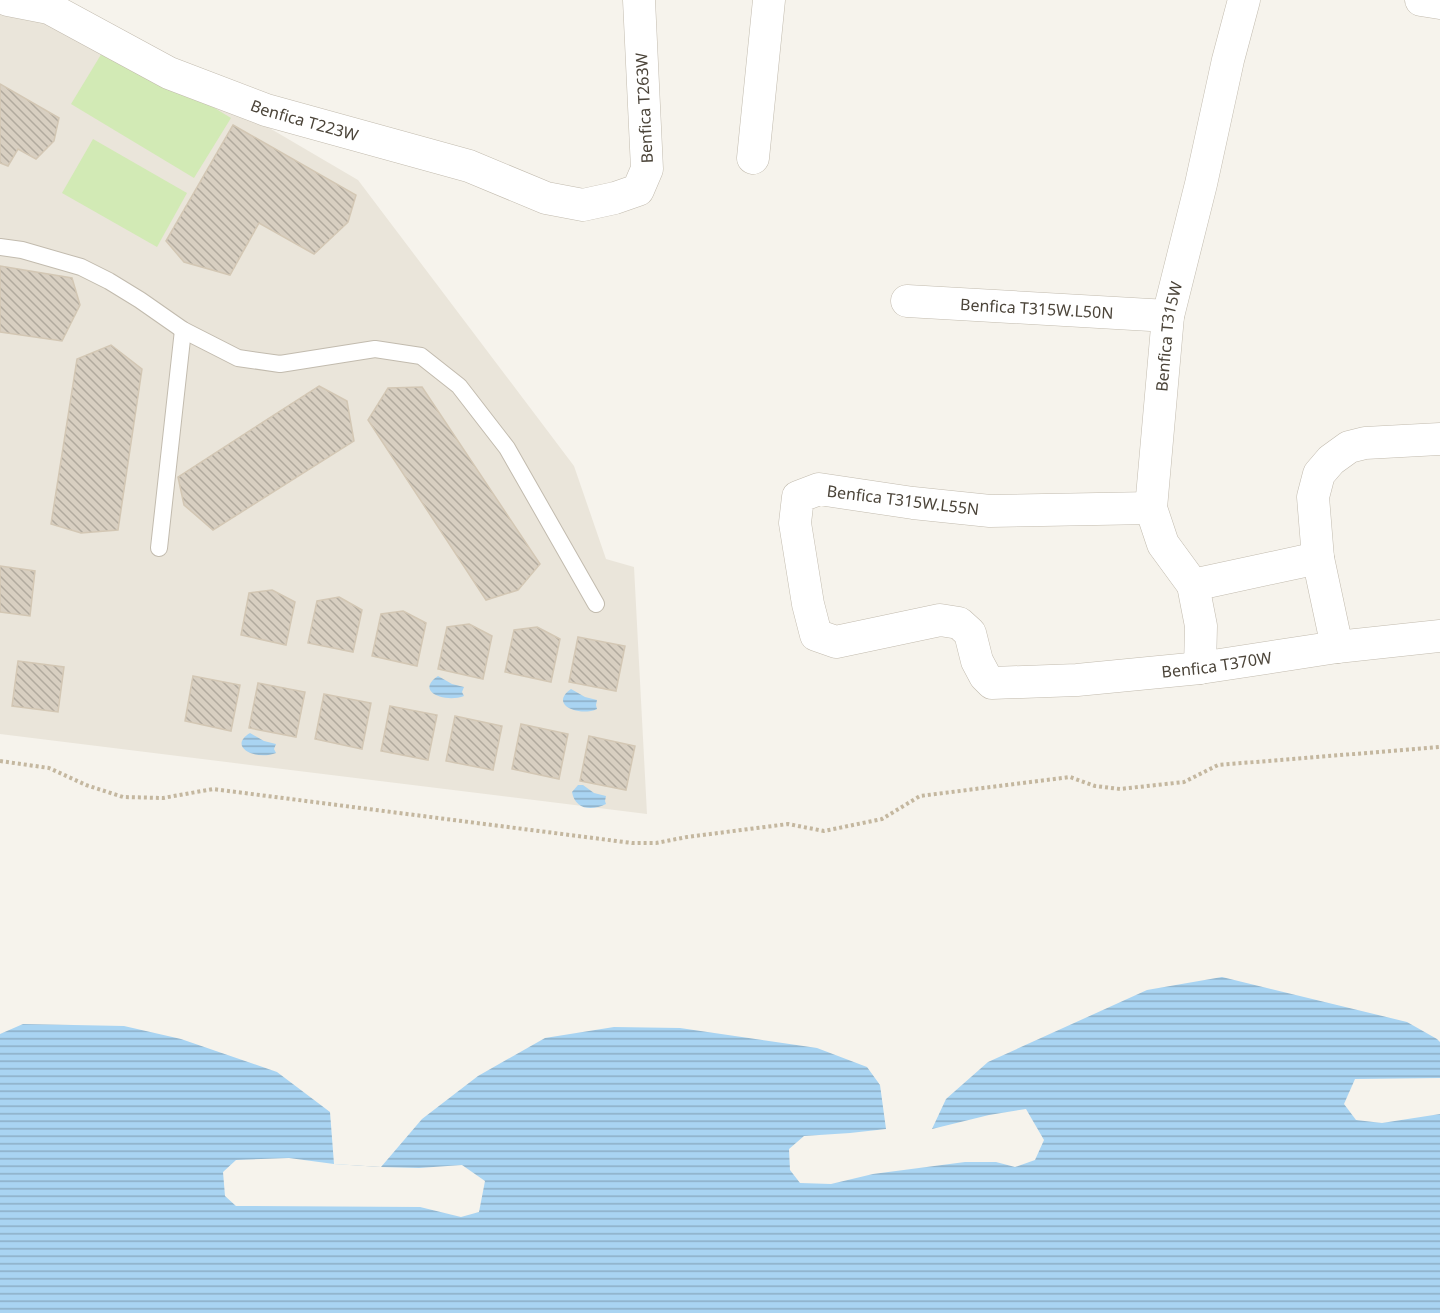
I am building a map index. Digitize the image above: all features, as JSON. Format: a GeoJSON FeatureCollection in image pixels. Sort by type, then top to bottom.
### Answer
{"type":"FeatureCollection","features":[{"type":"Feature","properties":{"kind":"street","name":"Benfica T223W"},"geometry":{"type":"LineString","coordinates":[[8,0],[50,4],[169,74],[266,110],[469,166],[546,198],[583,205],[615,198]]}},
{"type":"Feature","properties":{"kind":"street","name":"Benfica T263W"},"geometry":{"type":"LineString","coordinates":[[615,198],[638,190],[647,170],[639,0]]}},
{"type":"Feature","properties":{"kind":"street"},"geometry":{"type":"LineString","coordinates":[[753,158],[769,0]]}},
{"type":"Feature","properties":{"kind":"street","name":"Benfica T315W"},"geometry":{"type":"LineString","coordinates":[[1200,668],[1201,626],[1193,585],[1164,544],[1151,508],[1168,316],[1244,0]]}},
{"type":"Feature","properties":{"kind":"street"},"geometry":{"type":"LineString","coordinates":[[1421,0],[1440,3]]}},
{"type":"Feature","properties":{"kind":"street","name":"Benfica T315W.L50N"},"geometry":{"type":"LineString","coordinates":[[907,301],[1168,316]]}},
{"type":"Feature","properties":{"kind":"street"},"geometry":{"type":"LineString","coordinates":[[1337,647],[1318,558],[1313,497],[1318,474],[1330,460],[1349,447],[1365,442],[1440,440]]}},
{"type":"Feature","properties":{"kind":"street","name":"Benfica T315W.L55N"},"geometry":{"type":"LineString","coordinates":[[992,683],[985,676],[977,661],[970,633],[959,622],[940,620],[836,642],[816,635],[807,604],[795,523],[798,497],[819,489],[913,503],[990,511],[1151,508]]}},
{"type":"Feature","properties":{"kind":"street"},"geometry":{"type":"LineString","coordinates":[[1193,585],[1318,558]]}},
{"type":"Feature","properties":{"kind":"street","name":"Benfica T370W"},"geometry":{"type":"LineString","coordinates":[[992,683],[1077,680],[1200,668],[1337,647],[1440,636]]}},
{"type":"Feature","properties":{"kind":"lane"},"geometry":{"type":"LineString","coordinates":[[0,247],[22,250],[81,267],[110,281],[183,330],[238,358],[280,364],[375,349],[421,356],[459,386],[507,448],[596,604]]}},
{"type":"Feature","properties":{"kind":"lane"},"geometry":{"type":"LineString","coordinates":[[159,548],[183,330]]}},
{"type":"Feature","properties":{"kind":"path"},"geometry":{"type":"LineString","coordinates":[[0,762],[49,768],[86,785],[123,797],[163,798],[213,789],[632,843],[656,843],[788,825],[824,831],[882,819],[920,796],[1070,777],[1095,786],[1120,789],[1184,782],[1218,765],[1440,747]]}},
{"type":"Feature","properties":{"kind":"shaded area"},"geometry":{"type":"Polygon","coordinates":[[[0,6],[94,25],[358,180],[574,466],[606,559],[634,567],[647,814],[0,734],[0,6]]]}},
{"type":"Feature","properties":{"kind":"green space"},"geometry":{"type":"Polygon","coordinates":[[[108,43],[231,118],[194,178],[71,104],[108,43]]]}},
{"type":"Feature","properties":{"kind":"green space"},"geometry":{"type":"Polygon","coordinates":[[[93,139],[187,193],[157,247],[62,193],[93,139]]]}},
{"type":"Feature","properties":{"kind":"water"},"geometry":{"type":"Polygon","coordinates":[[[438,676],[452,684],[464,687],[462,692],[464,696],[449,698],[435,695],[429,687],[438,676]]]}},
{"type":"Feature","properties":{"kind":"water"},"geometry":{"type":"Polygon","coordinates":[[[571,689],[585,697],[597,700],[597,709],[583,712],[569,708],[563,700],[571,689]]]}},
{"type":"Feature","properties":{"kind":"water"},"geometry":{"type":"Polygon","coordinates":[[[250,733],[264,741],[276,744],[274,749],[276,753],[253,754],[243,748],[244,738],[250,733]]]}},
{"type":"Feature","properties":{"kind":"water"},"geometry":{"type":"Polygon","coordinates":[[[578,785],[583,785],[594,793],[606,796],[606,804],[595,808],[580,806],[572,792],[578,785]]]}},
{"type":"Feature","properties":{"kind":"water"},"geometry":{"type":"Polygon","coordinates":[[[1222,977],[1407,1022],[1440,1042],[1440,1313],[0,1313],[0,1034],[23,1024],[124,1026],[181,1039],[277,1072],[330,1112],[334,1164],[381,1167],[422,1119],[478,1076],[545,1038],[614,1027],[680,1028],[817,1048],[867,1067],[880,1085],[886,1129],[932,1129],[946,1099],[988,1062],[1147,990],[1222,977]]]}},
{"type":"Feature","properties":{"kind":"pier"},"geometry":{"type":"Polygon","coordinates":[[[1440,1078],[1440,1114],[1382,1123],[1356,1120],[1344,1104],[1355,1079],[1440,1078]]]}},
{"type":"Feature","properties":{"kind":"pier"},"geometry":{"type":"Polygon","coordinates":[[[1026,1109],[1044,1140],[1035,1160],[1015,1167],[996,1162],[965,1162],[873,1174],[831,1184],[800,1183],[790,1170],[789,1149],[804,1136],[886,1129],[932,1129],[989,1115],[1026,1109]]]}},
{"type":"Feature","properties":{"kind":"pier"},"geometry":{"type":"Polygon","coordinates":[[[289,1158],[381,1167],[419,1168],[462,1165],[485,1181],[479,1212],[461,1217],[420,1207],[236,1206],[225,1196],[223,1172],[236,1160],[289,1158]]]}},
{"type":"Feature","properties":{"kind":"building"},"geometry":{"type":"Polygon","coordinates":[[[0,84],[59,118],[54,141],[36,159],[18,149],[8,166],[0,163],[0,84]]]}},
{"type":"Feature","properties":{"kind":"building"},"geometry":{"type":"Polygon","coordinates":[[[233,125],[356,195],[348,222],[314,254],[259,223],[230,275],[184,262],[166,241],[233,125]]]}},
{"type":"Feature","properties":{"kind":"building"},"geometry":{"type":"Polygon","coordinates":[[[0,266],[72,278],[80,305],[62,341],[0,332],[0,266]]]}},
{"type":"Feature","properties":{"kind":"building"},"geometry":{"type":"Polygon","coordinates":[[[111,345],[142,369],[118,530],[81,533],[51,524],[77,359],[111,345]]]}},
{"type":"Feature","properties":{"kind":"building"},"geometry":{"type":"Polygon","coordinates":[[[319,386],[347,401],[354,441],[213,530],[184,505],[178,477],[319,386]]]}},
{"type":"Feature","properties":{"kind":"building"},"geometry":{"type":"Polygon","coordinates":[[[422,387],[540,564],[518,590],[486,600],[368,420],[388,388],[422,387]]]}},
{"type":"Feature","properties":{"kind":"building"},"geometry":{"type":"Polygon","coordinates":[[[0,566],[35,571],[30,616],[0,612],[0,566]]]}},
{"type":"Feature","properties":{"kind":"building"},"geometry":{"type":"Polygon","coordinates":[[[272,590],[295,602],[286,645],[241,635],[249,593],[272,590]]]}},
{"type":"Feature","properties":{"kind":"building"},"geometry":{"type":"Polygon","coordinates":[[[339,597],[362,610],[353,652],[308,643],[317,601],[339,597]]]}},
{"type":"Feature","properties":{"kind":"building"},"geometry":{"type":"Polygon","coordinates":[[[403,611],[426,623],[417,666],[372,656],[381,614],[403,611]]]}},
{"type":"Feature","properties":{"kind":"building"},"geometry":{"type":"Polygon","coordinates":[[[469,624],[492,636],[483,679],[438,669],[447,627],[469,624]]]}},
{"type":"Feature","properties":{"kind":"building"},"geometry":{"type":"Polygon","coordinates":[[[537,627],[560,639],[551,682],[505,672],[514,630],[537,627]]]}},
{"type":"Feature","properties":{"kind":"building"},"geometry":{"type":"Polygon","coordinates":[[[578,637],[625,646],[616,691],[569,682],[578,637]]]}},
{"type":"Feature","properties":{"kind":"building"},"geometry":{"type":"Polygon","coordinates":[[[18,661],[64,667],[58,712],[12,706],[18,661]]]}},
{"type":"Feature","properties":{"kind":"building"},"geometry":{"type":"Polygon","coordinates":[[[193,676],[240,685],[231,731],[185,721],[193,676]]]}},
{"type":"Feature","properties":{"kind":"building"},"geometry":{"type":"Polygon","coordinates":[[[258,683],[305,692],[296,737],[249,728],[258,683]]]}},
{"type":"Feature","properties":{"kind":"building"},"geometry":{"type":"Polygon","coordinates":[[[324,694],[371,703],[362,749],[315,739],[324,694]]]}},
{"type":"Feature","properties":{"kind":"building"},"geometry":{"type":"Polygon","coordinates":[[[390,706],[437,715],[428,760],[381,751],[390,706]]]}},
{"type":"Feature","properties":{"kind":"building"},"geometry":{"type":"Polygon","coordinates":[[[455,716],[502,726],[493,770],[446,761],[455,716]]]}},
{"type":"Feature","properties":{"kind":"building"},"geometry":{"type":"Polygon","coordinates":[[[521,724],[568,734],[559,779],[512,769],[521,724]]]}},
{"type":"Feature","properties":{"kind":"building"},"geometry":{"type":"Polygon","coordinates":[[[589,736],[635,746],[626,790],[580,781],[589,736]]]}}]}
